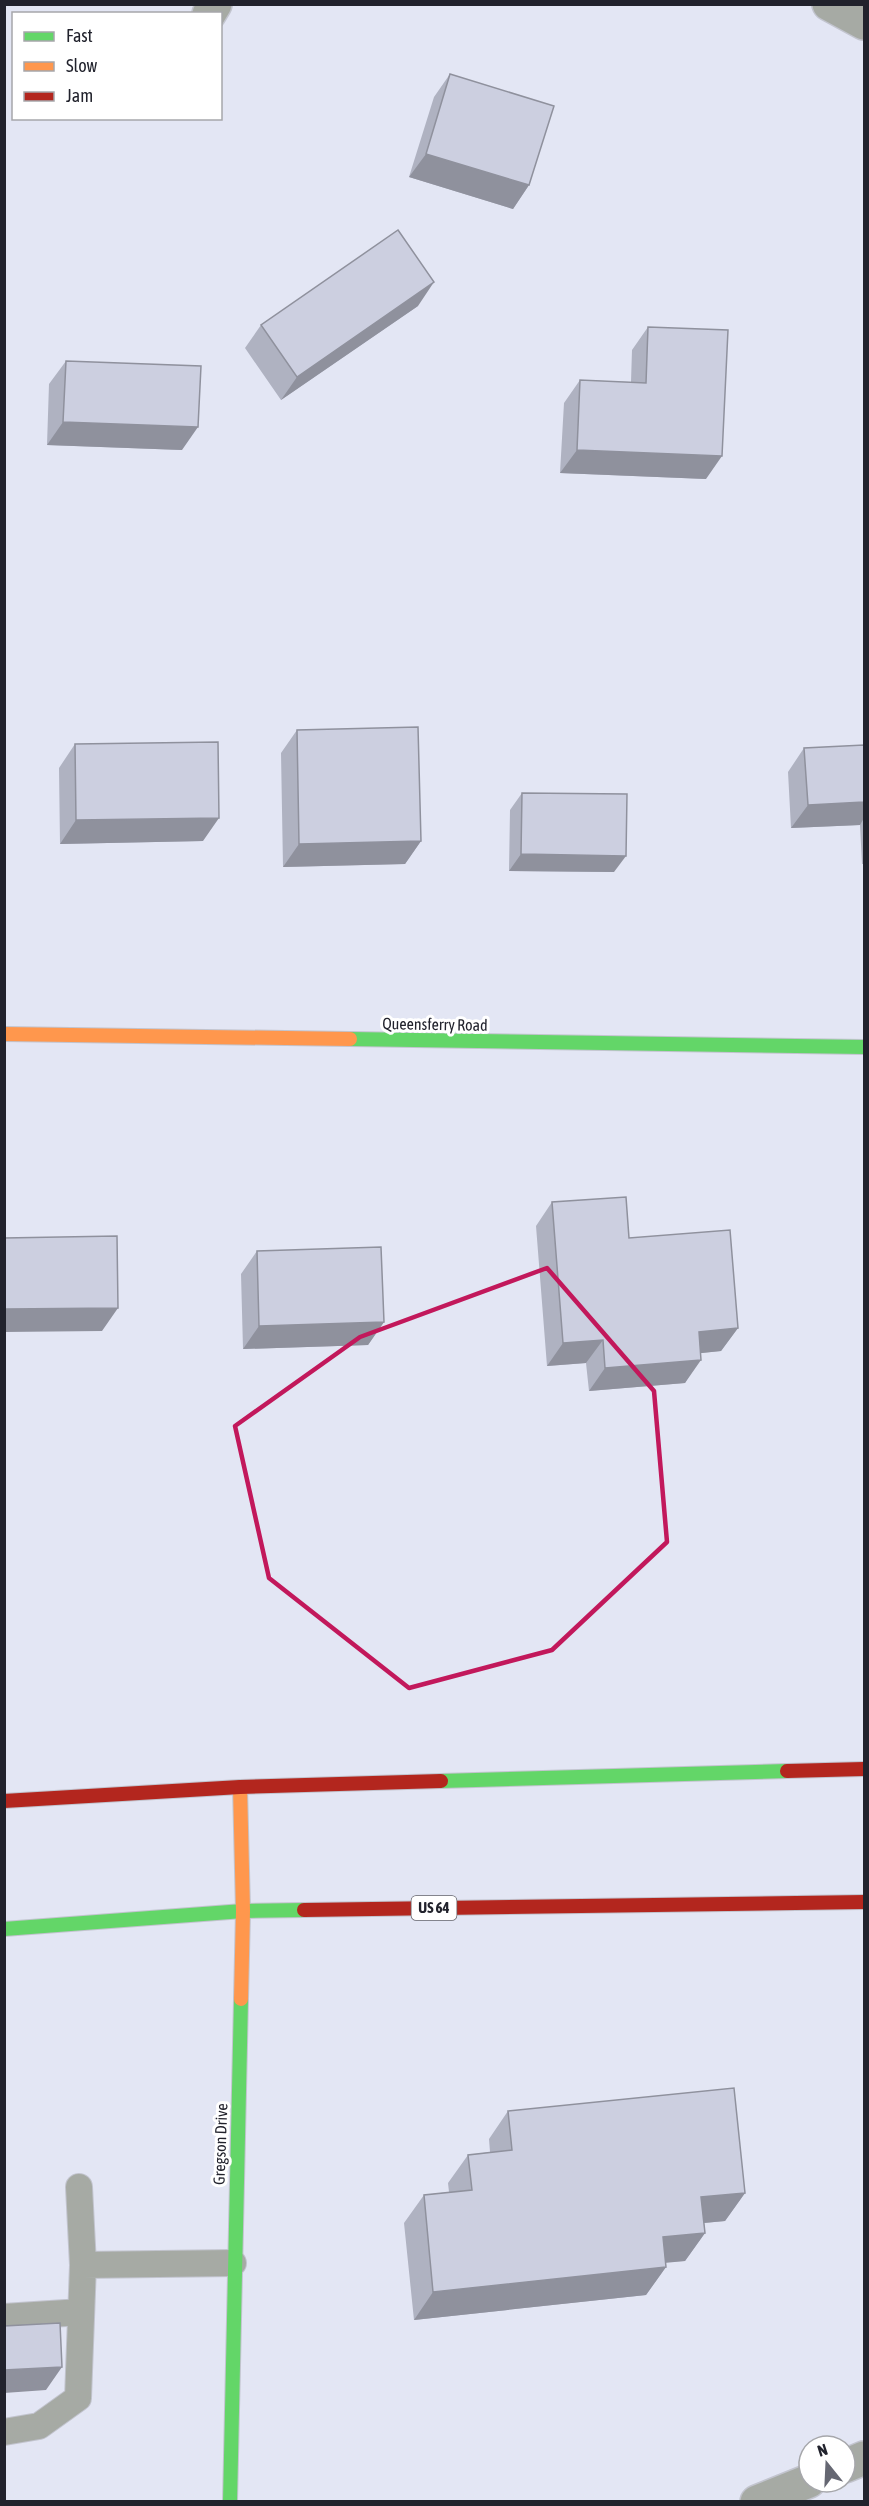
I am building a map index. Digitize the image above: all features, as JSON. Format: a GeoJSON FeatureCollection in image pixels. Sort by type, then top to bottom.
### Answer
{"type":"FeatureCollection","features":[{"type":"Feature","properties":{"kind":"main road","name":"Queensferry Road"},"geometry":{"type":"LineString","coordinates":[[4,1034],[864,1047]]}},
{"type":"Feature","properties":{"kind":"main road"},"geometry":{"type":"LineString","coordinates":[[4,1801],[240,1787],[864,1769]]}},
{"type":"Feature","properties":{"kind":"main road","name":"Gregson Drive"},"geometry":{"type":"LineString","coordinates":[[230,2502],[243,1911],[240,1787]]}},
{"type":"Feature","properties":{"kind":"main road","name":"US 64"},"geometry":{"type":"LineString","coordinates":[[4,1929],[243,1911],[864,1902]]}},
{"type":"Feature","properties":{"kind":"street"},"geometry":{"type":"LineString","coordinates":[[829,4],[864,23]]}},
{"type":"Feature","properties":{"kind":"street"},"geometry":{"type":"LineString","coordinates":[[757,2502],[797,2486]]}},
{"type":"Feature","properties":{"kind":"lane"},"geometry":{"type":"LineString","coordinates":[[4,2432],[39,2426],[78,2398],[83,2265],[79,2187]]}},
{"type":"Feature","properties":{"kind":"lane"},"geometry":{"type":"LineString","coordinates":[[83,2265],[234,2264]]}},
{"type":"Feature","properties":{"kind":"lane"},"geometry":{"type":"LineString","coordinates":[[4,2317],[81,2312]]}},
{"type":"Feature","properties":{"kind":"highlighted area"},"geometry":{"type":"Polygon","coordinates":[[[547,1268],[654,1391],[667,1542],[552,1650],[409,1688],[269,1578],[235,1426],[360,1337],[547,1268]]]}},
{"type":"Feature","properties":{"kind":"building"},"geometry":{"type":"Polygon","coordinates":[[[450,74],[554,106],[529,185],[426,154],[450,74]]]}},
{"type":"Feature","properties":{"kind":"building"},"geometry":{"type":"Polygon","coordinates":[[[398,230],[434,282],[297,377],[261,325],[398,230]]]}},
{"type":"Feature","properties":{"kind":"building"},"geometry":{"type":"Polygon","coordinates":[[[648,327],[728,330],[722,456],[577,450],[580,380],[646,383],[648,327]]]}},
{"type":"Feature","properties":{"kind":"building"},"geometry":{"type":"Polygon","coordinates":[[[66,361],[201,366],[198,427],[63,422],[66,361]]]}},
{"type":"Feature","properties":{"kind":"building"},"geometry":{"type":"Polygon","coordinates":[[[418,727],[421,841],[299,844],[297,730],[418,727]]]}},
{"type":"Feature","properties":{"kind":"building"},"geometry":{"type":"Polygon","coordinates":[[[218,742],[219,818],[76,820],[75,744],[218,742]]]}},
{"type":"Feature","properties":{"kind":"building"},"geometry":{"type":"Polygon","coordinates":[[[864,745],[864,802],[808,805],[804,748],[864,745]]]}},
{"type":"Feature","properties":{"kind":"building"},"geometry":{"type":"Polygon","coordinates":[[[522,793],[627,794],[626,856],[521,854],[522,793]]]}},
{"type":"Feature","properties":{"kind":"building"},"geometry":{"type":"Polygon","coordinates":[[[626,1197],[629,1238],[730,1230],[738,1328],[699,1332],[701,1360],[605,1368],[603,1340],[563,1343],[552,1202],[626,1197]]]}},
{"type":"Feature","properties":{"kind":"building"},"geometry":{"type":"Polygon","coordinates":[[[117,1236],[118,1308],[4,1309],[4,1238],[117,1236]]]}},
{"type":"Feature","properties":{"kind":"building"},"geometry":{"type":"Polygon","coordinates":[[[381,1247],[384,1322],[259,1326],[257,1251],[381,1247]]]}},
{"type":"Feature","properties":{"kind":"building"},"geometry":{"type":"Polygon","coordinates":[[[734,2088],[745,2193],[701,2197],[705,2233],[663,2237],[666,2267],[433,2292],[424,2195],[472,2190],[468,2155],[512,2150],[508,2111],[734,2088]]]}},
{"type":"Feature","properties":{"kind":"building"},"geometry":{"type":"Polygon","coordinates":[[[60,2323],[62,2367],[4,2370],[4,2326],[60,2323]]]}},
{"type":"Feature","properties":{"kind":"traffic: fast"},"geometry":{"type":"LineString","coordinates":[[350,1039],[864,1047]]}},
{"type":"Feature","properties":{"kind":"traffic: fast"},"geometry":{"type":"LineString","coordinates":[[441,1781],[787,1771]]}},
{"type":"Feature","properties":{"kind":"traffic: fast"},"geometry":{"type":"LineString","coordinates":[[4,1929],[243,1911],[304,1910]]}},
{"type":"Feature","properties":{"kind":"traffic: fast"},"geometry":{"type":"LineString","coordinates":[[230,2502],[241,1999]]}},
{"type":"Feature","properties":{"kind":"traffic: slow"},"geometry":{"type":"LineString","coordinates":[[4,1034],[350,1039]]}},
{"type":"Feature","properties":{"kind":"traffic: slow"},"geometry":{"type":"LineString","coordinates":[[240,1787],[243,1911],[241,1999]]}},
{"type":"Feature","properties":{"kind":"traffic: jam"},"geometry":{"type":"LineString","coordinates":[[787,1771],[864,1769]]}},
{"type":"Feature","properties":{"kind":"traffic: jam"},"geometry":{"type":"LineString","coordinates":[[4,1801],[240,1787],[441,1781]]}},
{"type":"Feature","properties":{"kind":"traffic: jam"},"geometry":{"type":"LineString","coordinates":[[304,1910],[864,1902]]}}]}
